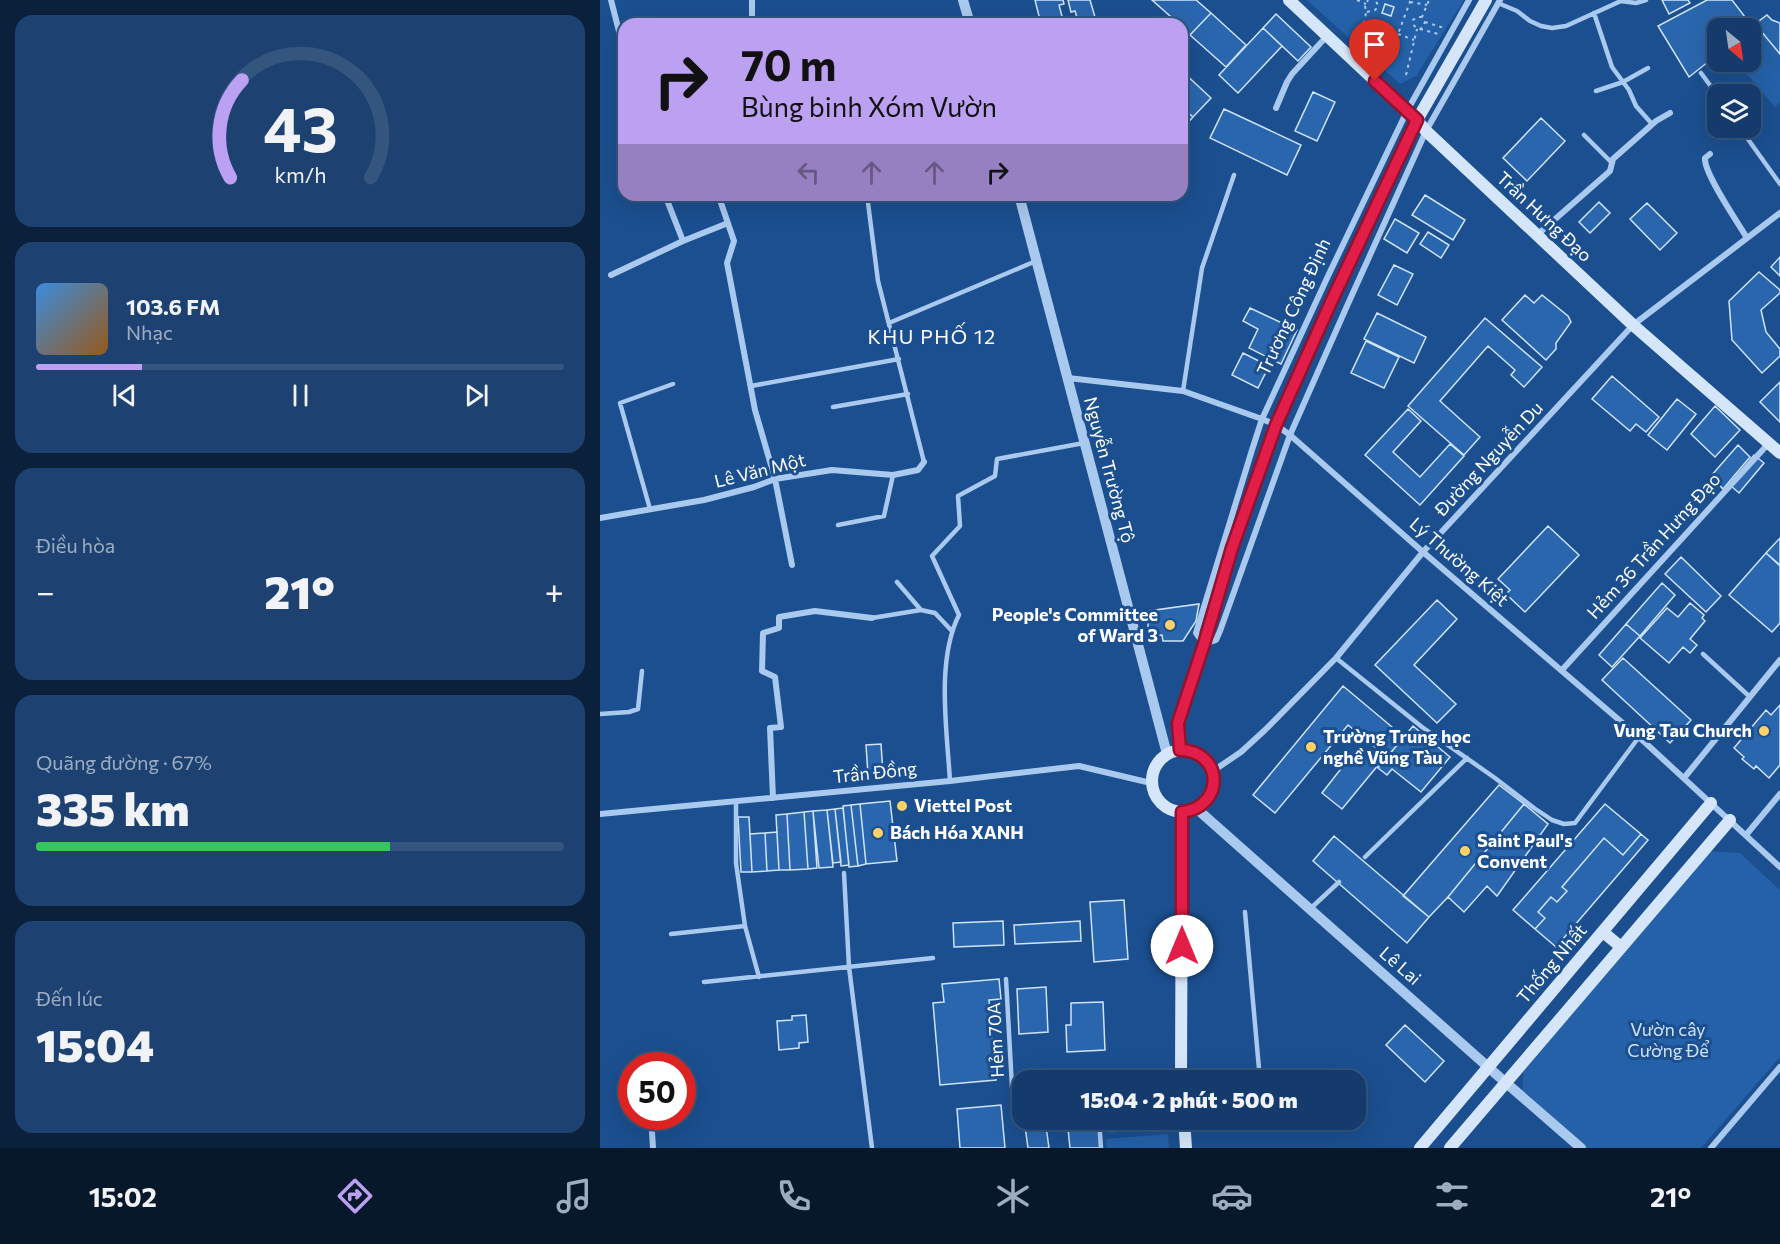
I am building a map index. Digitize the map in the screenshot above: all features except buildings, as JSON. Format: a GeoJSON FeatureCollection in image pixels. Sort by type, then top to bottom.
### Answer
{"type":"FeatureCollection","features":[{"type":"Feature","properties":{"kind":"main road","name":"Trần Hưng Đạo"},"geometry":{"type":"LineString","coordinates":[[1289,0],[1537,236],[1780,453]]}},
{"type":"Feature","properties":{"kind":"main road"},"geometry":{"type":"LineString","coordinates":[[1412,115],[1494,1]]}},
{"type":"Feature","properties":{"kind":"main road","name":"Trương Công Định"},"geometry":{"type":"LineString","coordinates":[[1174,752],[1178,723],[1204,644],[1227,546],[1276,425],[1412,115]]}},
{"type":"Feature","properties":{"kind":"main road"},"geometry":{"type":"LineString","coordinates":[[1174,752],[1196,753],[1203,757],[1212,771],[1213,789],[1210,797],[1197,809],[1182,812],[1167,808],[1161,803],[1151,783],[1157,763],[1174,752]]}},
{"type":"Feature","properties":{"kind":"main road","name":"Thống Nhất"},"geometry":{"type":"LineString","coordinates":[[1420,1148],[1711,803]]}},
{"type":"Feature","properties":{"kind":"main road"},"geometry":{"type":"LineString","coordinates":[[1181,1070],[1182,812]]}},
{"type":"Feature","properties":{"kind":"main road"},"geometry":{"type":"LineString","coordinates":[[1450,1148],[1730,820]]}},
{"type":"Feature","properties":{"kind":"main road"},"geometry":{"type":"LineString","coordinates":[[1603,932],[1621,947]]}},
{"type":"Feature","properties":{"kind":"main road"},"geometry":{"type":"LineString","coordinates":[[1185,1130],[1186,1148]]}},
{"type":"Feature","properties":{"kind":"street"},"geometry":{"type":"LineString","coordinates":[[611,0],[618,27]]}},
{"type":"Feature","properties":{"kind":"street"},"geometry":{"type":"LineString","coordinates":[[752,0],[752,16]]}},
{"type":"Feature","properties":{"kind":"street"},"geometry":{"type":"LineString","coordinates":[[963,0],[968,18]]}},
{"type":"Feature","properties":{"kind":"street","name":"Trương Công Định"},"geometry":{"type":"LineString","coordinates":[[1227,546],[1262,419],[1315,304],[1469,0]]}},
{"type":"Feature","properties":{"kind":"street","name":"Trương Công Định"},"geometry":{"type":"LineString","coordinates":[[1204,644],[1216,640],[1290,435],[1426,131],[1494,1]]}},
{"type":"Feature","properties":{"kind":"street"},"geometry":{"type":"LineString","coordinates":[[1276,108],[1292,74],[1327,36]]}},
{"type":"Feature","properties":{"kind":"street"},"geometry":{"type":"LineString","coordinates":[[1537,236],[1610,171],[1613,159],[1652,124],[1670,113]]}},
{"type":"Feature","properties":{"kind":"street"},"geometry":{"type":"LineString","coordinates":[[1710,154],[1705,158],[1704,163],[1747,238]]}},
{"type":"Feature","properties":{"kind":"street"},"geometry":{"type":"LineString","coordinates":[[667,201],[683,241]]}},
{"type":"Feature","properties":{"kind":"street"},"geometry":{"type":"LineString","coordinates":[[720,201],[734,241],[727,262],[755,410],[775,479],[792,565]]}},
{"type":"Feature","properties":{"kind":"street","name":"Nguyễn Trường Tộ"},"geometry":{"type":"LineString","coordinates":[[1021,201],[1084,443],[1174,752]]}},
{"type":"Feature","properties":{"kind":"street","name":"Đường Nguyễn Du"},"geometry":{"type":"LineString","coordinates":[[1212,771],[1241,752],[1336,658],[1423,552],[1634,325],[1780,213]]}},
{"type":"Feature","properties":{"kind":"street"},"geometry":{"type":"LineString","coordinates":[[611,275],[683,241],[728,223]]}},
{"type":"Feature","properties":{"kind":"street"},"geometry":{"type":"LineString","coordinates":[[1315,304],[1347,306]]}},
{"type":"Feature","properties":{"kind":"street","name":"Lý Thường Kiệt"},"geometry":{"type":"LineString","coordinates":[[1068,378],[1183,391],[1276,425],[1562,670],[1780,867]]}},
{"type":"Feature","properties":{"kind":"street","name":"Hẻm 36 Trần Hưng Đạo"},"geometry":{"type":"LineString","coordinates":[[1562,670],[1769,443]]}},
{"type":"Feature","properties":{"kind":"street","name":"Lê Văn Một"},"geometry":{"type":"LineString","coordinates":[[600,519],[704,500],[775,479],[832,470],[894,475],[918,470],[924,462]]}},
{"type":"Feature","properties":{"kind":"street"},"geometry":{"type":"LineString","coordinates":[[1227,546],[1249,553]]}},
{"type":"Feature","properties":{"kind":"street"},"geometry":{"type":"LineString","coordinates":[[773,798],[770,728],[781,727],[775,677],[762,671],[763,633],[779,628],[779,617],[815,611],[872,618]]}},
{"type":"Feature","properties":{"kind":"street"},"geometry":{"type":"LineString","coordinates":[[1684,778],[1780,660]]}},
{"type":"Feature","properties":{"kind":"street","name":"Trần Đồng"},"geometry":{"type":"LineString","coordinates":[[600,814],[950,781],[1079,766],[1151,783]]}},
{"type":"Feature","properties":{"kind":"street"},"geometry":{"type":"LineString","coordinates":[[1746,835],[1780,794]]}},
{"type":"Feature","properties":{"kind":"street","name":"Lê Lai"},"geometry":{"type":"LineString","coordinates":[[1197,809],[1581,1148]]}},
{"type":"Feature","properties":{"kind":"street"},"geometry":{"type":"LineString","coordinates":[[1711,1148],[1780,1067]]}},
{"type":"Feature","properties":{"kind":"street"},"geometry":{"type":"LineString","coordinates":[[652,1130],[653,1148]]}},
{"type":"Feature","properties":{"kind":"lane"},"geometry":{"type":"LineString","coordinates":[[1494,1],[1517,11],[1530,21],[1552,28],[1566,26],[1620,1],[1636,3],[1646,0]]}},
{"type":"Feature","properties":{"kind":"lane"},"geometry":{"type":"LineString","coordinates":[[1594,13],[1612,67],[1636,106],[1652,124]]}},
{"type":"Feature","properties":{"kind":"lane"},"geometry":{"type":"LineString","coordinates":[[1596,91],[1623,82],[1648,69]]}},
{"type":"Feature","properties":{"kind":"lane"},"geometry":{"type":"LineString","coordinates":[[1701,73],[1709,84]]}},
{"type":"Feature","properties":{"kind":"lane"},"geometry":{"type":"LineString","coordinates":[[1584,135],[1612,163]]}},
{"type":"Feature","properties":{"kind":"lane"},"geometry":{"type":"LineString","coordinates":[[1747,138],[1780,184]]}},
{"type":"Feature","properties":{"kind":"lane"},"geometry":{"type":"LineString","coordinates":[[1183,391],[1202,268],[1234,175]]}},
{"type":"Feature","properties":{"kind":"lane"},"geometry":{"type":"LineString","coordinates":[[868,201],[878,281],[924,462]]}},
{"type":"Feature","properties":{"kind":"lane"},"geometry":{"type":"LineString","coordinates":[[889,323],[1036,260]]}},
{"type":"Feature","properties":{"kind":"lane"},"geometry":{"type":"LineString","coordinates":[[751,386],[899,359]]}},
{"type":"Feature","properties":{"kind":"lane"},"geometry":{"type":"LineString","coordinates":[[650,509],[620,403],[673,384]]}},
{"type":"Feature","properties":{"kind":"lane"},"geometry":{"type":"LineString","coordinates":[[833,407],[908,394]]}},
{"type":"Feature","properties":{"kind":"lane"},"geometry":{"type":"LineString","coordinates":[[950,781],[944,684],[951,630],[959,615],[932,556],[960,526],[958,496],[995,476],[997,459],[1084,443]]}},
{"type":"Feature","properties":{"kind":"lane"},"geometry":{"type":"LineString","coordinates":[[838,525],[884,516],[894,475]]}},
{"type":"Feature","properties":{"kind":"lane"},"geometry":{"type":"LineString","coordinates":[[897,582],[921,610]]}},
{"type":"Feature","properties":{"kind":"lane"},"geometry":{"type":"LineString","coordinates":[[872,618],[921,610],[935,613],[951,630]]}},
{"type":"Feature","properties":{"kind":"lane"},"geometry":{"type":"LineString","coordinates":[[1703,654],[1750,697]]}},
{"type":"Feature","properties":{"kind":"lane"},"geometry":{"type":"LineString","coordinates":[[1336,658],[1422,727],[1533,808],[1552,820],[1564,824],[1575,823],[1639,738]]}},
{"type":"Feature","properties":{"kind":"lane"},"geometry":{"type":"LineString","coordinates":[[600,714],[629,712],[638,709],[642,671]]}},
{"type":"Feature","properties":{"kind":"lane"},"geometry":{"type":"LineString","coordinates":[[1365,857],[1467,758]]}},
{"type":"Feature","properties":{"kind":"lane"},"geometry":{"type":"LineString","coordinates":[[735,802],[736,863],[745,926],[759,977]]}},
{"type":"Feature","properties":{"kind":"lane"},"geometry":{"type":"LineString","coordinates":[[844,873],[849,967],[872,1148]]}},
{"type":"Feature","properties":{"kind":"lane"},"geometry":{"type":"LineString","coordinates":[[1310,909],[1339,882]]}},
{"type":"Feature","properties":{"kind":"lane"},"geometry":{"type":"LineString","coordinates":[[1245,912],[1259,1070]]}},
{"type":"Feature","properties":{"kind":"lane"},"geometry":{"type":"LineString","coordinates":[[671,934],[745,926]]}},
{"type":"Feature","properties":{"kind":"lane"},"geometry":{"type":"LineString","coordinates":[[704,982],[933,958]]}},
{"type":"Feature","properties":{"kind":"lane","name":"Hẻm 70A"},"geometry":{"type":"LineString","coordinates":[[1006,979],[1012,1087]]}},
{"type":"Feature","properties":{"kind":"lane"},"geometry":{"type":"LineString","coordinates":[[1100,1130],[1101,1148]]}},
{"type":"Feature","properties":{"kind":"path"},"geometry":{"type":"LineString","coordinates":[[1357,0],[1366,4]]}},
{"type":"Feature","properties":{"kind":"path"},"geometry":{"type":"LineString","coordinates":[[1357,37],[1365,22],[1368,0]]}},
{"type":"Feature","properties":{"kind":"path"},"geometry":{"type":"LineString","coordinates":[[1367,12],[1377,9],[1378,6],[1374,0]]}},
{"type":"Feature","properties":{"kind":"path"},"geometry":{"type":"LineString","coordinates":[[1406,0],[1427,5]]}},
{"type":"Feature","properties":{"kind":"path"},"geometry":{"type":"LineString","coordinates":[[1422,17],[1429,0]]}},
{"type":"Feature","properties":{"kind":"path"},"geometry":{"type":"LineString","coordinates":[[1398,34],[1410,2]]}},
{"type":"Feature","properties":{"kind":"path"},"geometry":{"type":"LineString","coordinates":[[1422,17],[1425,22],[1450,30]]}},
{"type":"Feature","properties":{"kind":"path"},"geometry":{"type":"LineString","coordinates":[[1422,17],[1413,20],[1413,24],[1419,29],[1445,37]]}},
{"type":"Feature","properties":{"kind":"path"},"geometry":{"type":"LineString","coordinates":[[1365,22],[1414,40]]}},
{"type":"Feature","properties":{"kind":"path"},"geometry":{"type":"LineString","coordinates":[[1406,75],[1414,40],[1425,22]]}},
{"type":"Feature","properties":{"kind":"green space"},"geometry":{"type":"Polygon","coordinates":[[[1307,0],[1464,0],[1416,76],[1400,84],[1307,0]]]}},
{"type":"Feature","properties":{"kind":"green space"},"geometry":{"type":"Polygon","coordinates":[[[1761,32],[1780,54],[1780,102],[1775,107],[1761,90],[1761,84],[1756,84],[1745,72],[1761,72],[1761,32]]]}},
{"type":"Feature","properties":{"kind":"green space","name":"Vườn cây Cường Để"},"geometry":{"type":"Polygon","coordinates":[[[1708,851],[1740,853],[1780,890],[1780,1057],[1701,1148],[1585,1148],[1522,1097],[1524,1062],[1708,851]]]}},
{"type":"Feature","properties":{"kind":"green space"},"geometry":{"type":"Polygon","coordinates":[[[1110,1130],[1135,1130],[1110,1133],[1110,1130]]]}},
{"type":"Feature","properties":{"kind":"green space"},"geometry":{"type":"Polygon","coordinates":[[[1168,1134],[1169,1148],[1107,1148],[1106,1139],[1168,1134]]]}},
{"type":"Feature","properties":{"kind":"waterway"},"geometry":{"type":"LineString","coordinates":[[1369,34],[1397,44]]}},
{"type":"Feature","properties":{"kind":"place","name":"People's Committee of Ward 3"},"geometry":{"type":"Point","coordinates":[1170,625]}},
{"type":"Feature","properties":{"kind":"place","name":"Vung Tau Church"},"geometry":{"type":"Point","coordinates":[1764,731]}},
{"type":"Feature","properties":{"kind":"place","name":"Trường Trung học nghề Vũng Tàu"},"geometry":{"type":"Point","coordinates":[1311,747]}},
{"type":"Feature","properties":{"kind":"place","name":"Viettel Post"},"geometry":{"type":"Point","coordinates":[902,806]}},
{"type":"Feature","properties":{"kind":"place","name":"Bách Hóa XANH"},"geometry":{"type":"Point","coordinates":[878,833]}},
{"type":"Feature","properties":{"kind":"place","name":"Saint Paul's Convent"},"geometry":{"type":"Point","coordinates":[1465,851]}},
{"type":"Feature","properties":{"kind":"district","name":"KHU PHỐ 12"},"geometry":{"type":"Point","coordinates":[932,337]}},
{"type":"Feature","properties":{"kind":"route"},"geometry":{"type":"LineString","coordinates":[[1182,946],[1182,812],[1197,809],[1204,804],[1210,797],[1214,780],[1209,764],[1203,757],[1188,750],[1180,750],[1178,723],[1232,548],[1276,425],[1417,120],[1375,81]]}}]}
